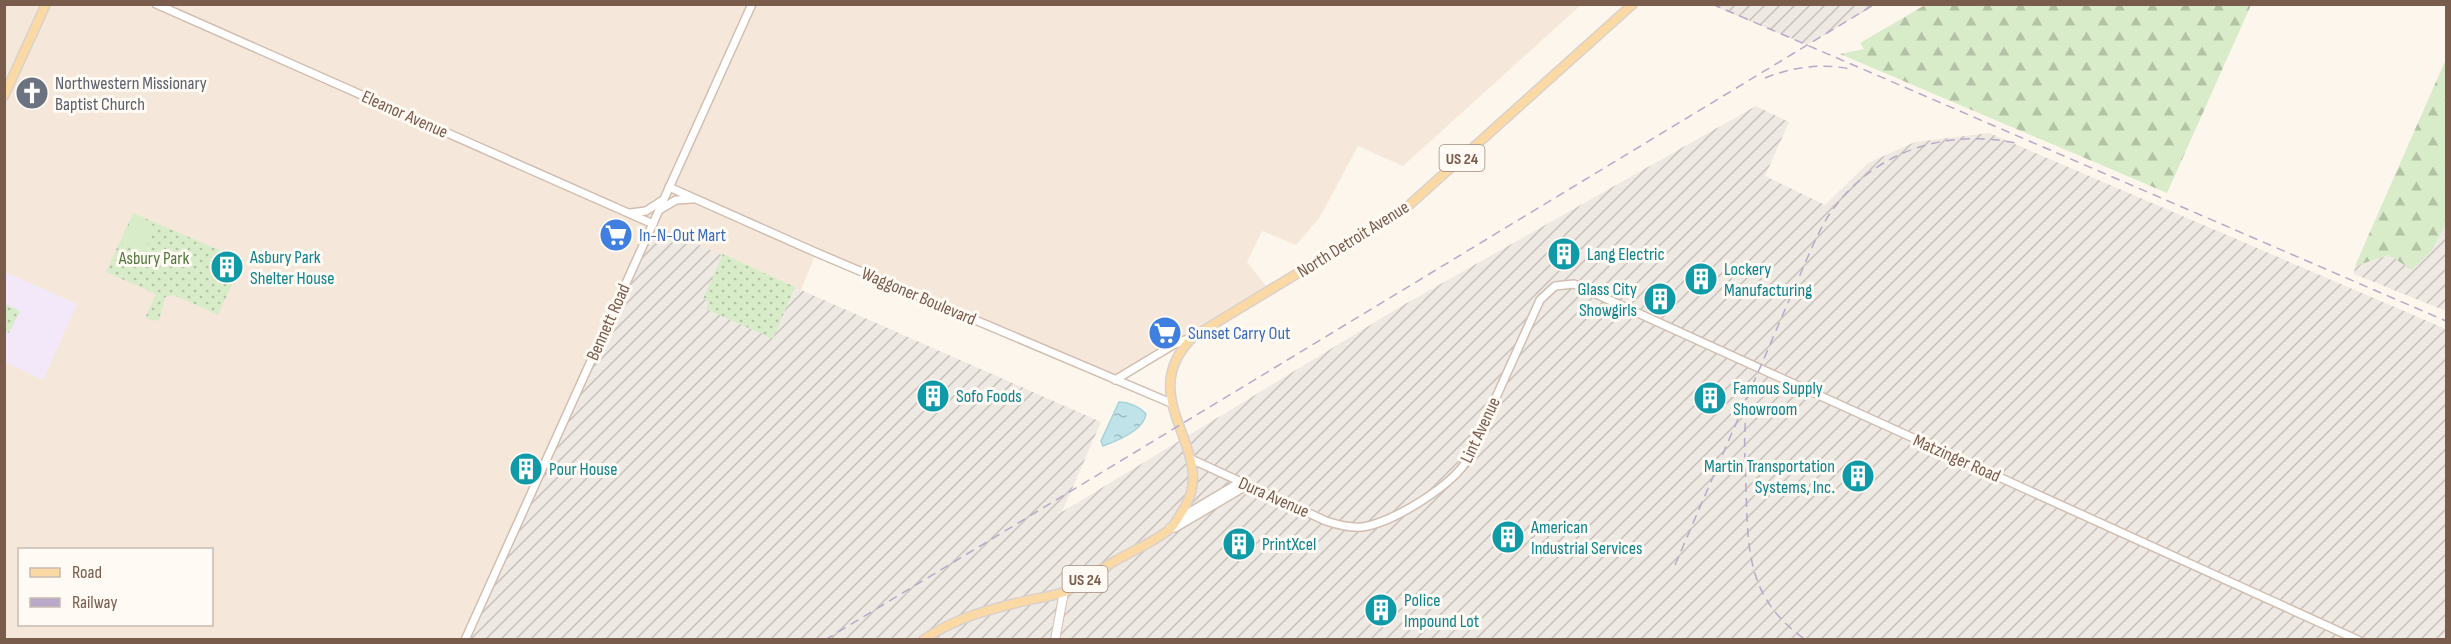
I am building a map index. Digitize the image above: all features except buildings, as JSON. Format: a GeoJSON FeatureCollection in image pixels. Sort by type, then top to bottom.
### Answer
{"type":"FeatureCollection","features":[{"type":"Feature","properties":{"kind":"main road"},"geometry":{"type":"LineString","coordinates":[[4,96],[46,4]]}},
{"type":"Feature","properties":{"kind":"main road","name":"North Detroit Avenue"},"geometry":{"type":"LineString","coordinates":[[923,639],[961,618],[1064,592],[1170,528],[1190,497],[1193,475],[1191,459],[1171,403],[1170,382],[1173,369],[1194,336],[1407,207],[1633,4]]}},
{"type":"Feature","properties":{"kind":"main road"},"geometry":{"type":"LineString","coordinates":[[1055,639],[1064,592]]}},
{"type":"Feature","properties":{"kind":"street","name":"Eleanor Avenue"},"geometry":{"type":"LineString","coordinates":[[156,4],[653,224]]}},
{"type":"Feature","properties":{"kind":"street","name":"Bennett Road"},"geometry":{"type":"LineString","coordinates":[[465,639],[752,4]]}},
{"type":"Feature","properties":{"kind":"street","name":"Waggoner Boulevard"},"geometry":{"type":"LineString","coordinates":[[669,187],[1171,403]]}},
{"type":"Feature","properties":{"kind":"street"},"geometry":{"type":"LineString","coordinates":[[656,216],[665,206],[674,201],[697,199]]}},
{"type":"Feature","properties":{"kind":"street"},"geometry":{"type":"LineString","coordinates":[[629,213],[646,211],[663,200]]}},
{"type":"Feature","properties":{"kind":"street","name":"Matzinger Road"},"geometry":{"type":"LineString","coordinates":[[1555,286],[1568,284],[1581,287],[2358,639]]}},
{"type":"Feature","properties":{"kind":"street","name":"Lint Avenue"},"geometry":{"type":"LineString","coordinates":[[1359,527],[1376,525],[1392,517],[1446,484],[1461,471],[1536,307],[1544,294],[1555,286]]}},
{"type":"Feature","properties":{"kind":"street","name":"North Detroit Avenue"},"geometry":{"type":"LineString","coordinates":[[1115,380],[1173,345],[1194,336]]}},
{"type":"Feature","properties":{"kind":"street","name":"Dura Avenue"},"geometry":{"type":"LineString","coordinates":[[1191,459],[1326,521],[1342,526],[1359,527]]}},
{"type":"Feature","properties":{"kind":"street"},"geometry":{"type":"LineString","coordinates":[[1177,520],[1240,482]]}},
{"type":"Feature","properties":{"kind":"street"},"geometry":{"type":"LineString","coordinates":[[1170,528],[1175,528],[1248,485]]}},
{"type":"Feature","properties":{"kind":"shaded area"},"geometry":{"type":"Polygon","coordinates":[[[4,5],[1581,5],[1403,166],[1358,146],[1320,217],[1296,245],[1262,231],[1247,262],[1266,286],[1115,376],[817,250],[801,290],[723,254],[470,640],[5,639],[4,5]]]}},
{"type":"Feature","properties":{"kind":"shaded area"},"geometry":{"type":"Polygon","coordinates":[[[1712,5],[1875,5],[1807,45],[1712,5]]]}},
{"type":"Feature","properties":{"kind":"shaded area"},"geometry":{"type":"Polygon","coordinates":[[[1756,106],[1789,122],[1765,176],[1825,205],[1868,163],[1915,142],[1989,133],[2446,329],[2446,639],[470,640],[656,226],[1101,422],[1062,512],[1400,307],[1756,106]]]}},
{"type":"Feature","properties":{"kind":"shaded area"},"geometry":{"type":"Polygon","coordinates":[[[2446,224],[2446,311],[2354,274],[2355,266],[2389,255],[2432,250],[2446,224]]]}},
{"type":"Feature","properties":{"kind":"shaded area"},"geometry":{"type":"Polygon","coordinates":[[[5,272],[77,304],[43,380],[5,362],[5,272]]]}},
{"type":"Feature","properties":{"kind":"green space"},"geometry":{"type":"Polygon","coordinates":[[[1925,5],[2251,5],[2167,193],[1840,54],[1864,49],[1860,43],[1925,5]]]}},
{"type":"Feature","properties":{"kind":"green space"},"geometry":{"type":"Polygon","coordinates":[[[2446,59],[2446,224],[2432,250],[2412,270],[2389,255],[2355,266],[2446,59]]]}},
{"type":"Feature","properties":{"kind":"green space","name":"Asbury Park"},"geometry":{"type":"Polygon","coordinates":[[[133,213],[243,260],[218,315],[174,295],[165,297],[159,321],[145,318],[156,294],[106,272],[133,213]]]}},
{"type":"Feature","properties":{"kind":"green space"},"geometry":{"type":"Polygon","coordinates":[[[133,216],[156,227],[143,253],[121,243],[133,216]]]}},
{"type":"Feature","properties":{"kind":"green space"},"geometry":{"type":"Polygon","coordinates":[[[723,254],[795,287],[773,339],[706,309],[709,302],[703,299],[723,254]]]}},
{"type":"Feature","properties":{"kind":"green space"},"geometry":{"type":"Polygon","coordinates":[[[5,304],[20,311],[9,333],[5,331],[5,304]]]}},
{"type":"Feature","properties":{"kind":"water"},"geometry":{"type":"Polygon","coordinates":[[[1119,402],[1141,409],[1146,414],[1144,420],[1129,434],[1103,446],[1101,441],[1119,402]]]}},
{"type":"Feature","properties":{"kind":"railway"},"geometry":{"type":"LineString","coordinates":[[1712,4],[2446,321]]}},
{"type":"Feature","properties":{"kind":"railway"},"geometry":{"type":"LineString","coordinates":[[825,640],[1875,4]]}},
{"type":"Feature","properties":{"kind":"railway"},"geometry":{"type":"LineString","coordinates":[[1765,78],[1807,67],[1828,66],[1850,69]]}},
{"type":"Feature","properties":{"kind":"railway"},"geometry":{"type":"LineString","coordinates":[[1675,565],[1813,246],[1823,224],[1837,204],[1875,169],[1896,156],[1920,147],[1944,141],[1969,139],[2020,144]]}},
{"type":"Feature","properties":{"kind":"railway"},"geometry":{"type":"LineString","coordinates":[[1747,408],[1745,448],[1750,553],[1762,591],[1772,608],[1806,640]]}},
{"type":"Feature","properties":{"kind":"place","name":"Northwestern Missionary Baptist Church"},"geometry":{"type":"Point","coordinates":[32,93]}},
{"type":"Feature","properties":{"kind":"place","name":"In-N-Out Mart"},"geometry":{"type":"Point","coordinates":[616,235]}},
{"type":"Feature","properties":{"kind":"place","name":"Lang Electric"},"geometry":{"type":"Point","coordinates":[1564,254]}},
{"type":"Feature","properties":{"kind":"place","name":"Asbury Park Shelter House"},"geometry":{"type":"Point","coordinates":[227,267]}},
{"type":"Feature","properties":{"kind":"place","name":"Lockery Manufacturing"},"geometry":{"type":"Point","coordinates":[1701,279]}},
{"type":"Feature","properties":{"kind":"place","name":"Glass City Showgirls"},"geometry":{"type":"Point","coordinates":[1660,299]}},
{"type":"Feature","properties":{"kind":"place","name":"Sunset Carry Out"},"geometry":{"type":"Point","coordinates":[1165,333]}},
{"type":"Feature","properties":{"kind":"place","name":"Sofo Foods"},"geometry":{"type":"Point","coordinates":[933,396]}},
{"type":"Feature","properties":{"kind":"place","name":"Famous Supply Showroom"},"geometry":{"type":"Point","coordinates":[1710,398]}},
{"type":"Feature","properties":{"kind":"place","name":"Pour House"},"geometry":{"type":"Point","coordinates":[526,469]}},
{"type":"Feature","properties":{"kind":"place","name":"Martin Transportation Systems, Inc."},"geometry":{"type":"Point","coordinates":[1858,476]}},
{"type":"Feature","properties":{"kind":"place","name":"American Industrial Services"},"geometry":{"type":"Point","coordinates":[1508,537]}},
{"type":"Feature","properties":{"kind":"place","name":"PrintXcel"},"geometry":{"type":"Point","coordinates":[1239,544]}},
{"type":"Feature","properties":{"kind":"place","name":"Police Impound Lot"},"geometry":{"type":"Point","coordinates":[1381,610]}}]}
